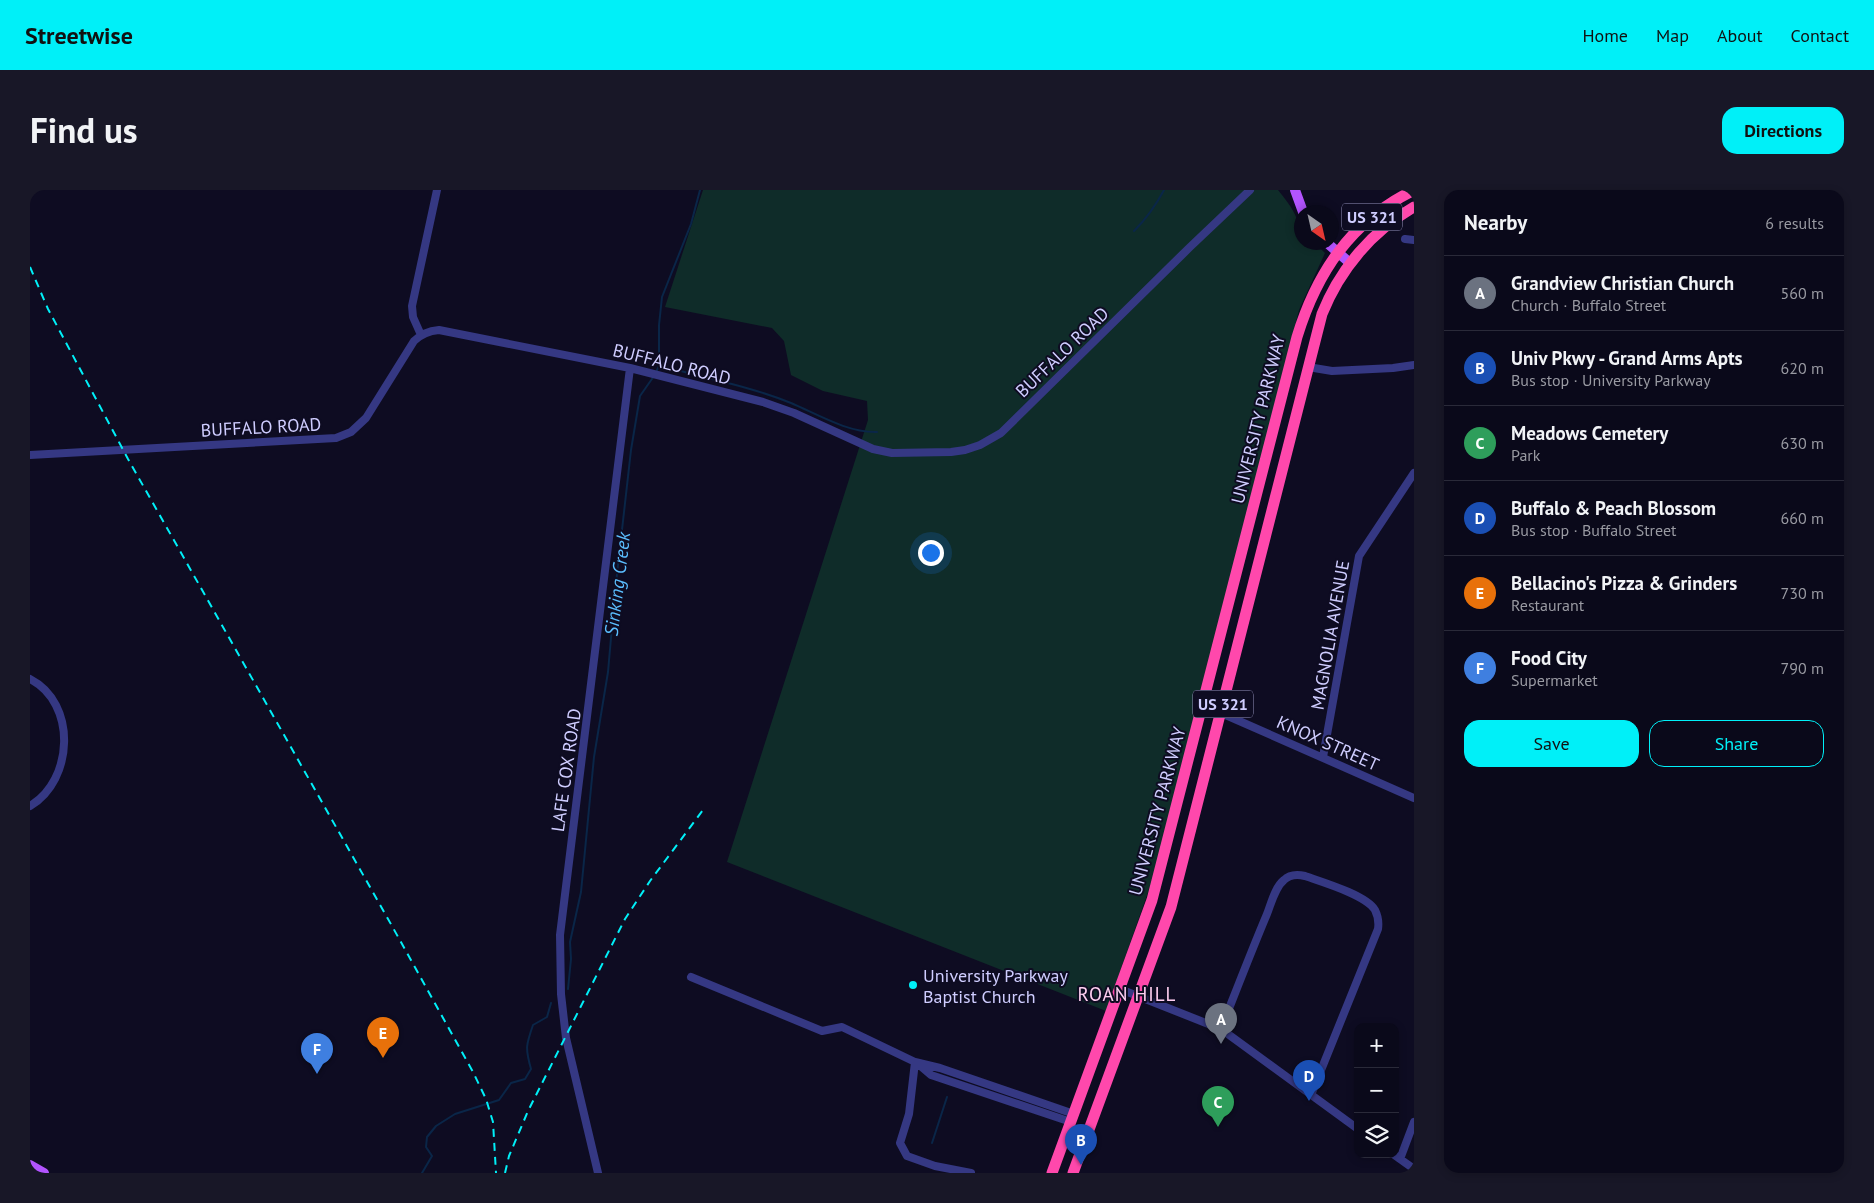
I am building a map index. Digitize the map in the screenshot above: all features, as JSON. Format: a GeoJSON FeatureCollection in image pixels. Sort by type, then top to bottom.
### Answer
{"type":"FeatureCollection","features":[{"type":"Feature","properties":{"kind":"highway","name":"UNIVERSITY PARKWAY"},"geometry":{"type":"LineString","coordinates":[[1052,1173],[1152,900],[1303,318],[1318,283],[1338,252],[1359,228],[1379,211],[1414,190]]}},
{"type":"Feature","properties":{"kind":"highway","name":"UNIVERSITY PARKWAY"},"geometry":{"type":"LineString","coordinates":[[1073,1173],[1171,907],[1322,314],[1340,275],[1367,243],[1386,226],[1414,208]]}},
{"type":"Feature","properties":{"kind":"highway"},"geometry":{"type":"LineString","coordinates":[[1246,536],[1265,541]]}},
{"type":"Feature","properties":{"kind":"highway"},"geometry":{"type":"LineString","coordinates":[[1165,849],[1184,855]]}},
{"type":"Feature","properties":{"kind":"highway"},"geometry":{"type":"LineString","coordinates":[[1085,1085],[1103,1091]]}},
{"type":"Feature","properties":{"kind":"main road"},"geometry":{"type":"LineString","coordinates":[[1295,190],[1300,205]]}},
{"type":"Feature","properties":{"kind":"main road"},"geometry":{"type":"LineString","coordinates":[[1336,250],[1350,263]]}},
{"type":"Feature","properties":{"kind":"main road"},"geometry":{"type":"LineString","coordinates":[[30,1165],[44,1173]]}},
{"type":"Feature","properties":{"kind":"street"},"geometry":{"type":"LineString","coordinates":[[421,335],[412,317],[412,306],[437,190]]}},
{"type":"Feature","properties":{"kind":"street","name":"BUFFALO ROAD"},"geometry":{"type":"LineString","coordinates":[[30,455],[336,438],[351,432],[366,418],[414,341],[429,331],[439,330],[630,368],[763,402],[816,422],[872,449],[908,454],[965,450],[986,442],[1001,433],[1250,190]]}},
{"type":"Feature","properties":{"kind":"street"},"geometry":{"type":"LineString","coordinates":[[1405,239],[1414,240]]}},
{"type":"Feature","properties":{"kind":"street"},"geometry":{"type":"LineString","coordinates":[[1308,367],[1332,370],[1393,368],[1414,365]]}},
{"type":"Feature","properties":{"kind":"street","name":"LAFE COX ROAD"},"geometry":{"type":"LineString","coordinates":[[598,1173],[566,1038],[561,994],[560,935],[630,368]]}},
{"type":"Feature","properties":{"kind":"street","name":"MAGNOLIA AVENUE"},"geometry":{"type":"LineString","coordinates":[[1323,758],[1359,556],[1414,473]]}},
{"type":"Feature","properties":{"kind":"street"},"geometry":{"type":"LineString","coordinates":[[30,679],[46,689],[56,706],[64,727],[65,748],[60,768],[52,787],[30,806]]}},
{"type":"Feature","properties":{"kind":"street","name":"KNOX STREET"},"geometry":{"type":"LineString","coordinates":[[1202,707],[1220,712],[1414,798]]}},
{"type":"Feature","properties":{"kind":"street"},"geometry":{"type":"LineString","coordinates":[[1221,1029],[1278,887],[1283,880],[1298,874],[1368,902],[1377,914],[1378,929],[1311,1095]]}},
{"type":"Feature","properties":{"kind":"street"},"geometry":{"type":"LineString","coordinates":[[691,978],[822,1031],[842,1027],[915,1062],[940,1068],[1073,1118]]}},
{"type":"Feature","properties":{"kind":"street"},"geometry":{"type":"LineString","coordinates":[[1120,989],[1138,998],[1221,1029],[1354,1126]]}},
{"type":"Feature","properties":{"kind":"street"},"geometry":{"type":"LineString","coordinates":[[915,1062],[909,1114],[900,1144],[907,1156],[934,1169],[971,1173]]}},
{"type":"Feature","properties":{"kind":"street"},"geometry":{"type":"LineString","coordinates":[[1399,1151],[1414,1122]]}},
{"type":"Feature","properties":{"kind":"street"},"geometry":{"type":"LineString","coordinates":[[1398,1158],[1414,1169]]}},
{"type":"Feature","properties":{"kind":"green space"},"geometry":{"type":"Polygon","coordinates":[[[703,190],[1278,190],[1294,212],[1294,250],[1322,250],[1325,253],[1299,310],[1152,881],[1106,1011],[727,862],[868,420],[867,401],[823,391],[791,375],[784,341],[772,328],[665,307],[703,190]]]}},
{"type":"Feature","properties":{"kind":"waterway","name":"Sinking Creek"},"geometry":{"type":"LineString","coordinates":[[656,372],[659,366],[659,325],[662,297],[691,224],[700,190]]}},
{"type":"Feature","properties":{"kind":"waterway"},"geometry":{"type":"LineString","coordinates":[[1134,231],[1143,222],[1164,190]]}},
{"type":"Feature","properties":{"kind":"waterway"},"geometry":{"type":"LineString","coordinates":[[659,366],[779,398],[844,426],[877,432]]}},
{"type":"Feature","properties":{"kind":"waterway","name":"Sinking Creek"},"geometry":{"type":"LineString","coordinates":[[568,989],[571,959],[570,942],[581,892],[594,757],[608,672],[631,450],[640,396],[654,376]]}},
{"type":"Feature","properties":{"kind":"waterway","name":"Sinking Creek"},"geometry":{"type":"LineString","coordinates":[[422,1173],[432,1156],[426,1147],[427,1137],[436,1126],[455,1114],[499,1100],[511,1083],[525,1079],[531,1069],[527,1051],[533,1025],[547,1017],[551,1003]]}},
{"type":"Feature","properties":{"kind":"waterway"},"geometry":{"type":"LineString","coordinates":[[932,1143],[947,1097]]}},
{"type":"Feature","properties":{"kind":"railway"},"geometry":{"type":"LineString","coordinates":[[30,267],[48,309],[128,459],[473,1072],[486,1099],[493,1122],[496,1173]]}},
{"type":"Feature","properties":{"kind":"railway"},"geometry":{"type":"LineString","coordinates":[[505,1173],[509,1156],[528,1111],[625,919],[650,881],[703,810]]}},
{"type":"Feature","properties":{"kind":"place","name":"University Parkway Baptist Church"},"geometry":{"type":"Point","coordinates":[913,985]}},
{"type":"Feature","properties":{"kind":"place","name":"Grandview Christian Church"},"geometry":{"type":"Point","coordinates":[1221,1044]}},
{"type":"Feature","properties":{"kind":"place","name":"Bellacino's Pizza & Grinders"},"geometry":{"type":"Point","coordinates":[383,1058]}},
{"type":"Feature","properties":{"kind":"place","name":"Food City"},"geometry":{"type":"Point","coordinates":[317,1074]}},
{"type":"Feature","properties":{"kind":"place","name":"Buffalo & Peach Blossom"},"geometry":{"type":"Point","coordinates":[1309,1101]}},
{"type":"Feature","properties":{"kind":"place","name":"Meadows Cemetery"},"geometry":{"type":"Point","coordinates":[1218,1127]}},
{"type":"Feature","properties":{"kind":"place","name":"Univ Pkwy - Grand Arms Apts"},"geometry":{"type":"Point","coordinates":[1081,1165]}},
{"type":"Feature","properties":{"kind":"district","name":"ROAN HILL"},"geometry":{"type":"Point","coordinates":[1127,994]}}]}
